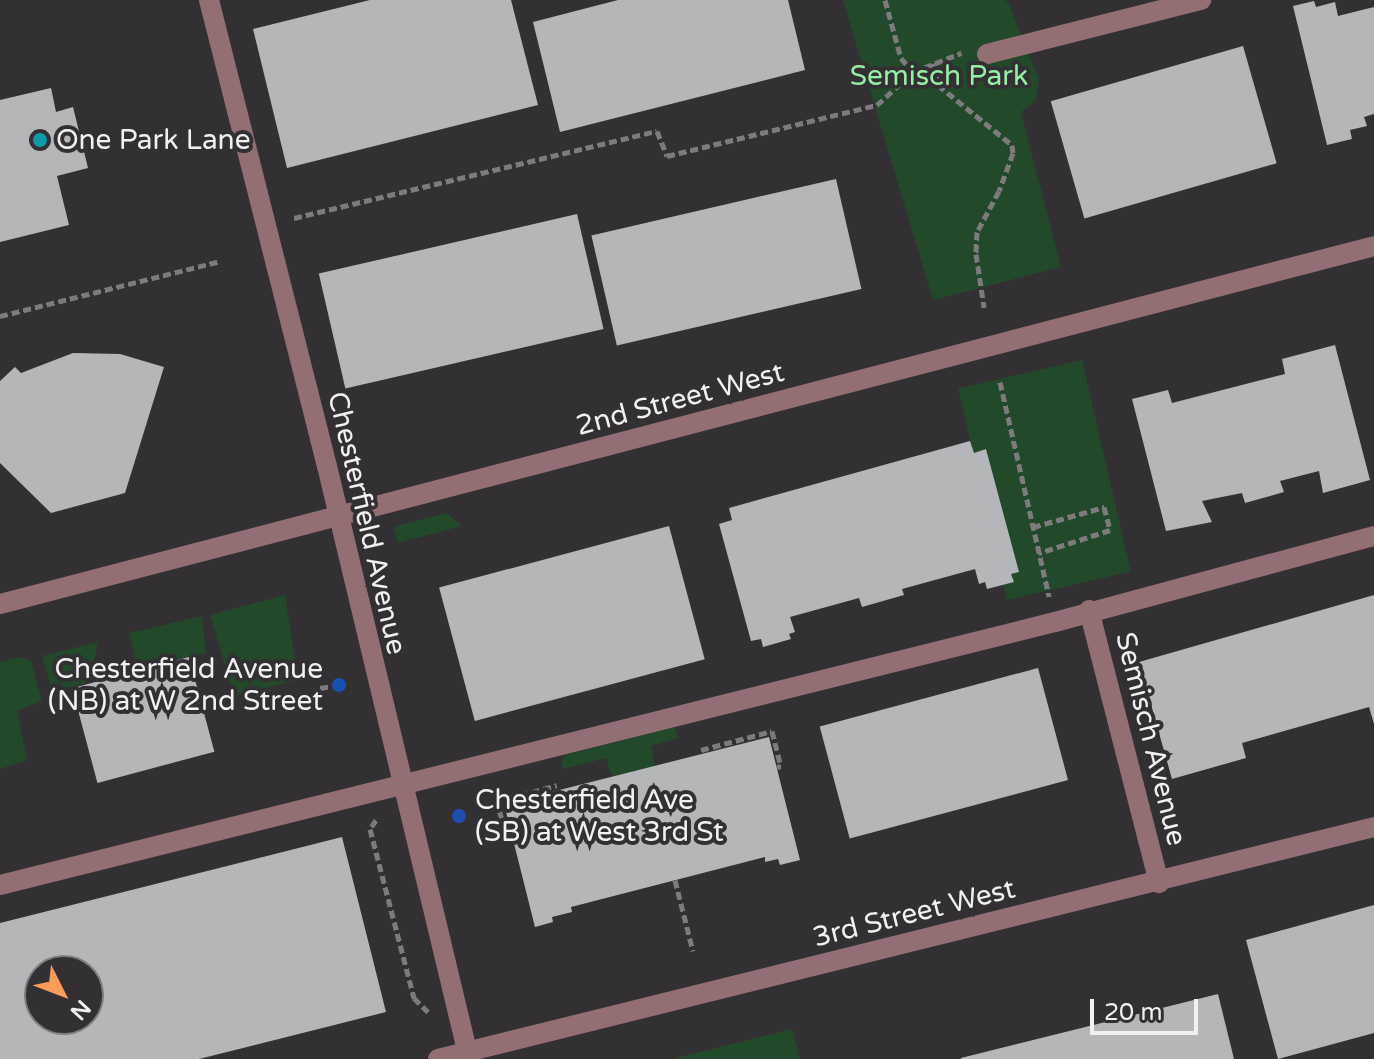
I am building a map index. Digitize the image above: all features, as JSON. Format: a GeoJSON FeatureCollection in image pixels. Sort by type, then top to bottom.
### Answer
{"type":"FeatureCollection","features":[{"type":"Feature","properties":{"kind":"street","name":"Chesterfield Avenue"},"geometry":{"type":"LineString","coordinates":[[209,0],[468,1055]]}},
{"type":"Feature","properties":{"kind":"street"},"geometry":{"type":"LineString","coordinates":[[987,54],[1201,0]]}},
{"type":"Feature","properties":{"kind":"street","name":"2nd Street West"},"geometry":{"type":"LineString","coordinates":[[0,604],[1374,246]]}},
{"type":"Feature","properties":{"kind":"street"},"geometry":{"type":"LineString","coordinates":[[0,885],[1055,622],[1089,610],[1374,536]]}},
{"type":"Feature","properties":{"kind":"street","name":"Semisch Avenue"},"geometry":{"type":"LineString","coordinates":[[1089,610],[1159,883]]}},
{"type":"Feature","properties":{"kind":"street","name":"3rd Street West"},"geometry":{"type":"LineString","coordinates":[[438,1059],[468,1055],[1374,827]]}},
{"type":"Feature","properties":{"kind":"path"},"geometry":{"type":"LineString","coordinates":[[885,0],[901,58],[913,72],[938,85],[1012,145],[1013,153],[999,191],[977,232],[976,254],[984,307]]}},
{"type":"Feature","properties":{"kind":"path"},"geometry":{"type":"LineString","coordinates":[[294,218],[657,131],[667,156],[877,105],[913,72],[980,48],[987,54]]}},
{"type":"Feature","properties":{"kind":"path"},"geometry":{"type":"LineString","coordinates":[[933,63],[938,85]]}},
{"type":"Feature","properties":{"kind":"path"},"geometry":{"type":"LineString","coordinates":[[0,316],[220,261]]}},
{"type":"Feature","properties":{"kind":"path"},"geometry":{"type":"LineString","coordinates":[[1000,382],[1055,622]]}},
{"type":"Feature","properties":{"kind":"path"},"geometry":{"type":"LineString","coordinates":[[1033,527],[1104,507],[1110,530],[1039,553]]}},
{"type":"Feature","properties":{"kind":"path"},"geometry":{"type":"LineString","coordinates":[[320,688],[339,685]]}},
{"type":"Feature","properties":{"kind":"path"},"geometry":{"type":"LineString","coordinates":[[701,750],[772,731],[781,766],[777,767]]}},
{"type":"Feature","properties":{"kind":"path"},"geometry":{"type":"LineString","coordinates":[[401,783],[370,829],[414,998],[468,1055]]}},
{"type":"Feature","properties":{"kind":"path"},"geometry":{"type":"LineString","coordinates":[[513,839],[508,841],[497,802],[557,785]]}},
{"type":"Feature","properties":{"kind":"path"},"geometry":{"type":"LineString","coordinates":[[675,880],[693,951]]}},
{"type":"Feature","properties":{"kind":"green space","name":"Semisch Park"},"geometry":{"type":"Polygon","coordinates":[[[843,0],[1004,0],[1009,4],[1039,80],[1036,101],[1021,112],[1061,267],[933,300],[843,0]]]}},
{"type":"Feature","properties":{"kind":"green space"},"geometry":{"type":"Polygon","coordinates":[[[1082,360],[1131,571],[1007,600],[958,389],[1082,360]]]}},
{"type":"Feature","properties":{"kind":"green space"},"geometry":{"type":"Polygon","coordinates":[[[447,513],[462,526],[398,543],[393,527],[447,513]]]}},
{"type":"Feature","properties":{"kind":"green space"},"geometry":{"type":"Polygon","coordinates":[[[285,595],[298,680],[234,696],[210,615],[285,595]]]}},
{"type":"Feature","properties":{"kind":"green space"},"geometry":{"type":"Polygon","coordinates":[[[202,616],[206,653],[154,665],[136,662],[129,633],[202,616]]]}},
{"type":"Feature","properties":{"kind":"green space"},"geometry":{"type":"Polygon","coordinates":[[[98,642],[94,661],[82,668],[86,683],[52,691],[42,656],[98,642]]]}},
{"type":"Feature","properties":{"kind":"green space"},"geometry":{"type":"Polygon","coordinates":[[[20,657],[31,661],[42,701],[17,711],[27,760],[0,769],[0,662],[20,657]]]}},
{"type":"Feature","properties":{"kind":"green space"},"geometry":{"type":"Polygon","coordinates":[[[675,727],[678,738],[651,746],[655,766],[612,776],[606,758],[563,769],[561,762],[565,755],[675,727]]]}},
{"type":"Feature","properties":{"kind":"green space"},"geometry":{"type":"Polygon","coordinates":[[[792,1029],[800,1059],[672,1059],[792,1029]]]}},
{"type":"Feature","properties":{"kind":"building"},"geometry":{"type":"Polygon","coordinates":[[[370,0],[511,0],[538,105],[287,168],[253,29],[370,0]]]}},
{"type":"Feature","properties":{"kind":"building"},"geometry":{"type":"Polygon","coordinates":[[[618,0],[788,0],[805,70],[560,132],[533,22],[618,0]]]}},
{"type":"Feature","properties":{"kind":"building"},"geometry":{"type":"Polygon","coordinates":[[[1314,1],[1316,7],[1335,2],[1338,16],[1374,7],[1374,114],[1364,117],[1367,126],[1350,130],[1352,139],[1327,145],[1293,6],[1314,1]]]}},
{"type":"Feature","properties":{"kind":"building"},"geometry":{"type":"Polygon","coordinates":[[[1243,46],[1277,163],[1084,218],[1051,101],[1243,46]]]}},
{"type":"Feature","properties":{"kind":"building","name":"One Park Lane"},"geometry":{"type":"Polygon","coordinates":[[[51,88],[56,112],[73,107],[88,168],[57,176],[69,225],[0,242],[0,100],[51,88]]]}},
{"type":"Feature","properties":{"kind":"building"},"geometry":{"type":"Polygon","coordinates":[[[836,179],[861,289],[617,346],[591,235],[836,179]]]}},
{"type":"Feature","properties":{"kind":"building"},"geometry":{"type":"Polygon","coordinates":[[[577,214],[604,329],[345,389],[319,274],[577,214]]]}},
{"type":"Feature","properties":{"kind":"building"},"geometry":{"type":"Polygon","coordinates":[[[1335,345],[1370,480],[1323,493],[1319,471],[1280,481],[1284,492],[1245,503],[1242,493],[1202,501],[1212,522],[1166,531],[1132,399],[1168,390],[1172,403],[1285,374],[1282,359],[1335,345]]]}},
{"type":"Feature","properties":{"kind":"building"},"geometry":{"type":"Polygon","coordinates":[[[73,353],[120,354],[164,367],[125,493],[51,513],[0,463],[0,381],[15,367],[21,373],[73,353]]]}},
{"type":"Feature","properties":{"kind":"building"},"geometry":{"type":"Polygon","coordinates":[[[970,441],[974,453],[986,449],[1019,572],[1011,574],[1014,582],[987,589],[985,582],[979,584],[975,569],[902,589],[904,595],[862,607],[859,598],[790,617],[795,632],[789,634],[791,639],[763,647],[761,639],[751,641],[719,524],[732,520],[729,508],[970,441]]]}},
{"type":"Feature","properties":{"kind":"building"},"geometry":{"type":"Polygon","coordinates":[[[669,526],[705,659],[475,721],[439,588],[669,526]]]}},
{"type":"Feature","properties":{"kind":"building"},"geometry":{"type":"Polygon","coordinates":[[[1374,595],[1374,724],[1369,707],[1242,743],[1246,758],[1172,779],[1139,662],[1374,595]]]}},
{"type":"Feature","properties":{"kind":"building"},"geometry":{"type":"Polygon","coordinates":[[[189,657],[214,752],[97,783],[72,688],[189,657]]]}},
{"type":"Feature","properties":{"kind":"building"},"geometry":{"type":"Polygon","coordinates":[[[1038,668],[1068,780],[850,839],[820,726],[1038,668]]]}},
{"type":"Feature","properties":{"kind":"building"},"geometry":{"type":"Polygon","coordinates":[[[769,737],[800,860],[780,865],[778,859],[765,862],[765,857],[571,907],[572,912],[552,917],[553,922],[535,927],[504,804],[769,737]]]}},
{"type":"Feature","properties":{"kind":"building"},"geometry":{"type":"Polygon","coordinates":[[[342,837],[386,1012],[199,1059],[0,1059],[0,923],[342,837]]]}},
{"type":"Feature","properties":{"kind":"building"},"geometry":{"type":"Polygon","coordinates":[[[1374,905],[1374,1033],[1278,1059],[1246,940],[1374,905]]]}},
{"type":"Feature","properties":{"kind":"building"},"geometry":{"type":"Polygon","coordinates":[[[1218,994],[1234,1059],[961,1059],[961,1058],[1218,994]]]}},
{"type":"Feature","properties":{"kind":"place","name":"One Park Lane"},"geometry":{"type":"Point","coordinates":[40,140]}},
{"type":"Feature","properties":{"kind":"place","name":"Chesterfield Avenue (NB) at W 2nd Street"},"geometry":{"type":"Point","coordinates":[339,685]}},
{"type":"Feature","properties":{"kind":"place","name":"Chesterfield Ave (SB) at West 3rd St"},"geometry":{"type":"Point","coordinates":[459,816]}}]}
